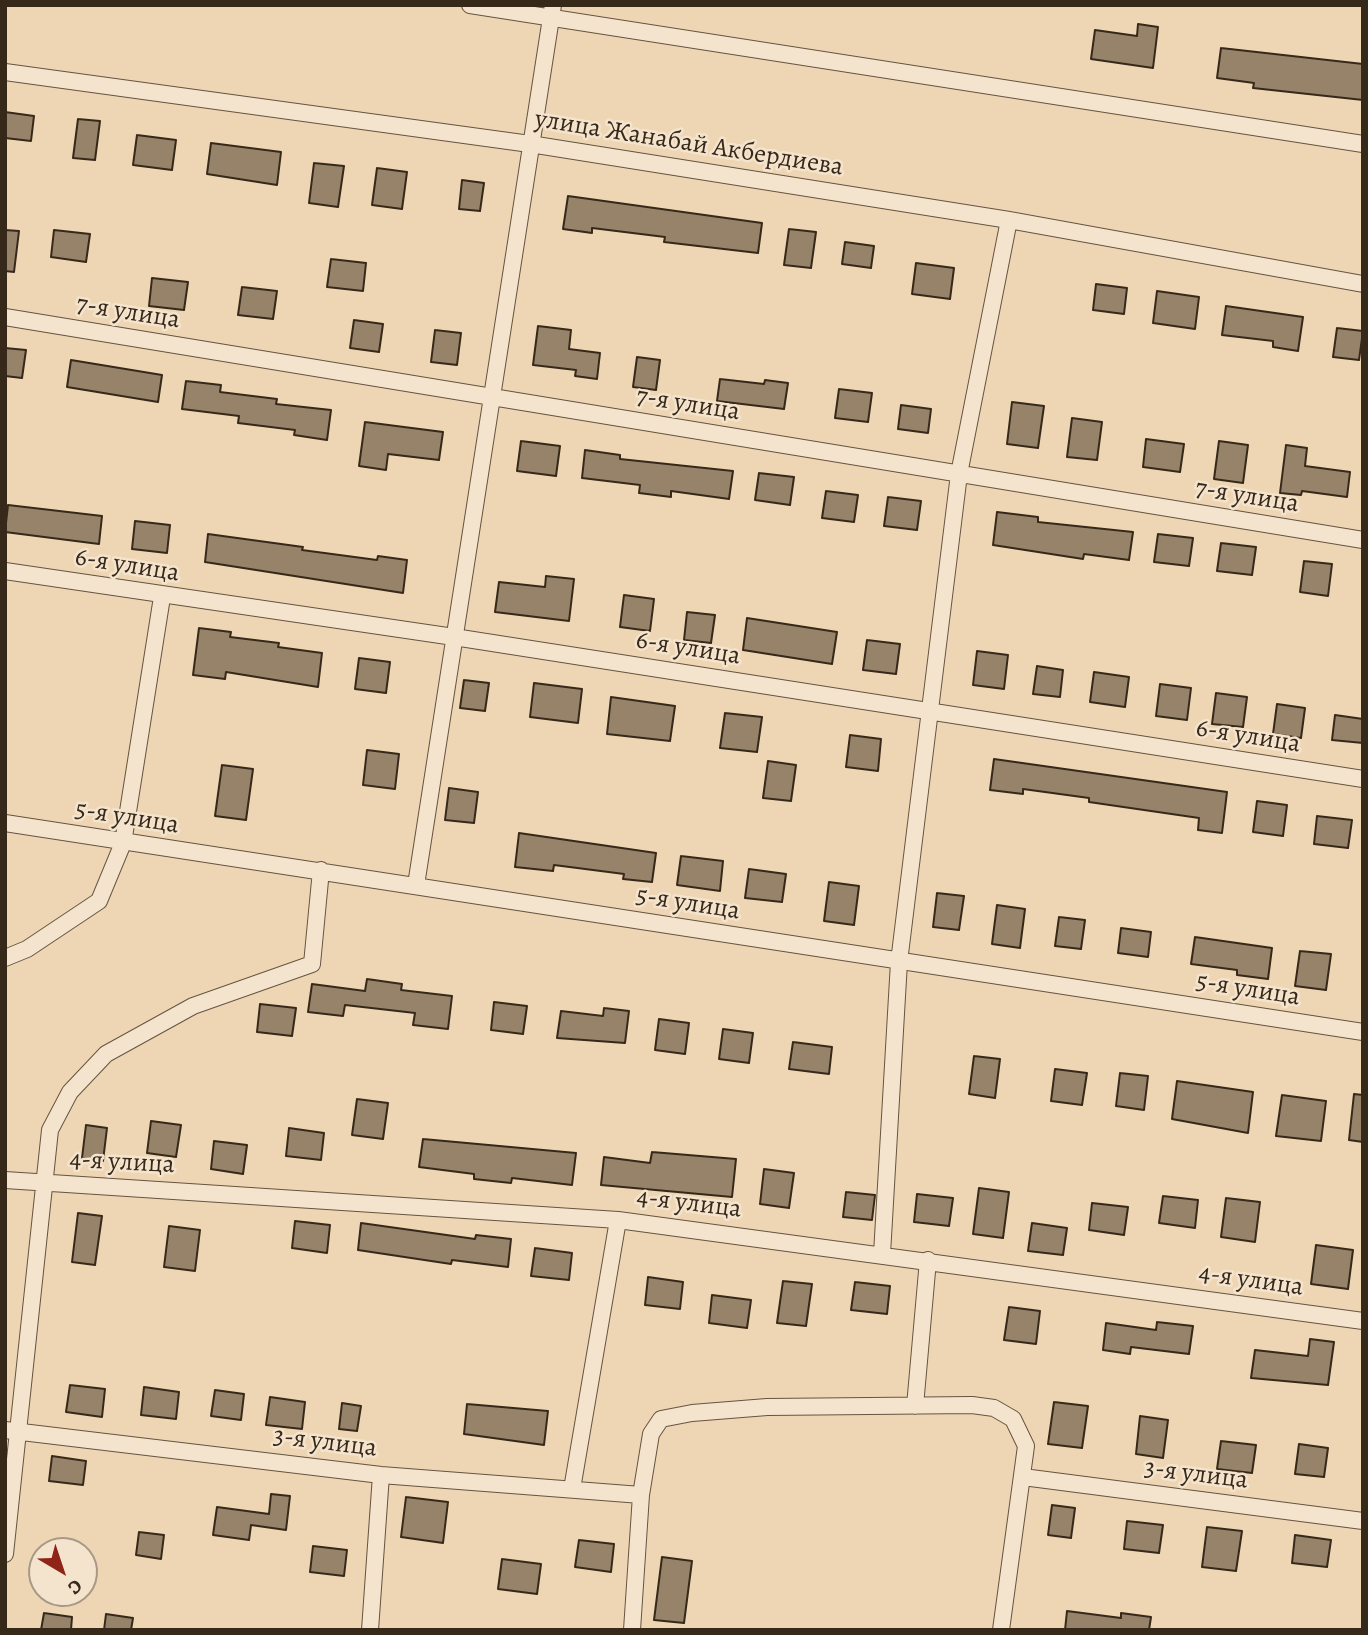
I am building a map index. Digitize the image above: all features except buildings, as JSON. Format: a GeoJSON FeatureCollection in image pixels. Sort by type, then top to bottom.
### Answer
{"type":"FeatureCollection","features":[{"type":"Feature","properties":{"kind":"street"},"geometry":{"type":"LineString","coordinates":[[470,5],[552,12],[1363,144]]}},
{"type":"Feature","properties":{"kind":"street"},"geometry":{"type":"LineString","coordinates":[[416,885],[454,637],[495,398],[530,144],[552,12]]}},
{"type":"Feature","properties":{"kind":"street","name":"улица Жанабай Акбердиева"},"geometry":{"type":"LineString","coordinates":[[5,72],[530,144],[1009,220],[1363,284]]}},
{"type":"Feature","properties":{"kind":"street"},"geometry":{"type":"LineString","coordinates":[[882,1254],[899,962],[959,474],[1009,220]]}},
{"type":"Feature","properties":{"kind":"street","name":"7-я улица"},"geometry":{"type":"LineString","coordinates":[[5,317],[1363,540]]}},
{"type":"Feature","properties":{"kind":"street","name":"6-я улица"},"geometry":{"type":"LineString","coordinates":[[5,571],[162,597],[454,637],[1363,779]]}},
{"type":"Feature","properties":{"kind":"street"},"geometry":{"type":"LineString","coordinates":[[5,958],[27,950],[99,901],[123,843],[162,597]]}},
{"type":"Feature","properties":{"kind":"street","name":"5-я улица"},"geometry":{"type":"LineString","coordinates":[[5,823],[1363,1032]]}},
{"type":"Feature","properties":{"kind":"street"},"geometry":{"type":"LineString","coordinates":[[5,1554],[11,1431],[50,1130],[71,1092],[106,1054],[193,1006],[312,964],[321,870]]}},
{"type":"Feature","properties":{"kind":"street","name":"4-я улица"},"geometry":{"type":"LineString","coordinates":[[5,1180],[244,1193],[618,1220],[1363,1321]]}},
{"type":"Feature","properties":{"kind":"street"},"geometry":{"type":"LineString","coordinates":[[572,1489],[618,1220]]}},
{"type":"Feature","properties":{"kind":"street"},"geometry":{"type":"LineString","coordinates":[[915,1406],[928,1260]]}},
{"type":"Feature","properties":{"kind":"street"},"geometry":{"type":"LineString","coordinates":[[632,1630],[641,1495],[651,1434],[661,1419],[767,1406],[915,1406],[994,1408],[1013,1419],[1026,1446],[1001,1630]]}},
{"type":"Feature","properties":{"kind":"street","name":"3-я улица"},"geometry":{"type":"LineString","coordinates":[[11,1431],[382,1475],[641,1495]]}},
{"type":"Feature","properties":{"kind":"street"},"geometry":{"type":"LineString","coordinates":[[370,1630],[382,1475]]}},
{"type":"Feature","properties":{"kind":"street","name":"3-я улица"},"geometry":{"type":"LineString","coordinates":[[1023,1477],[1363,1521]]}}]}
